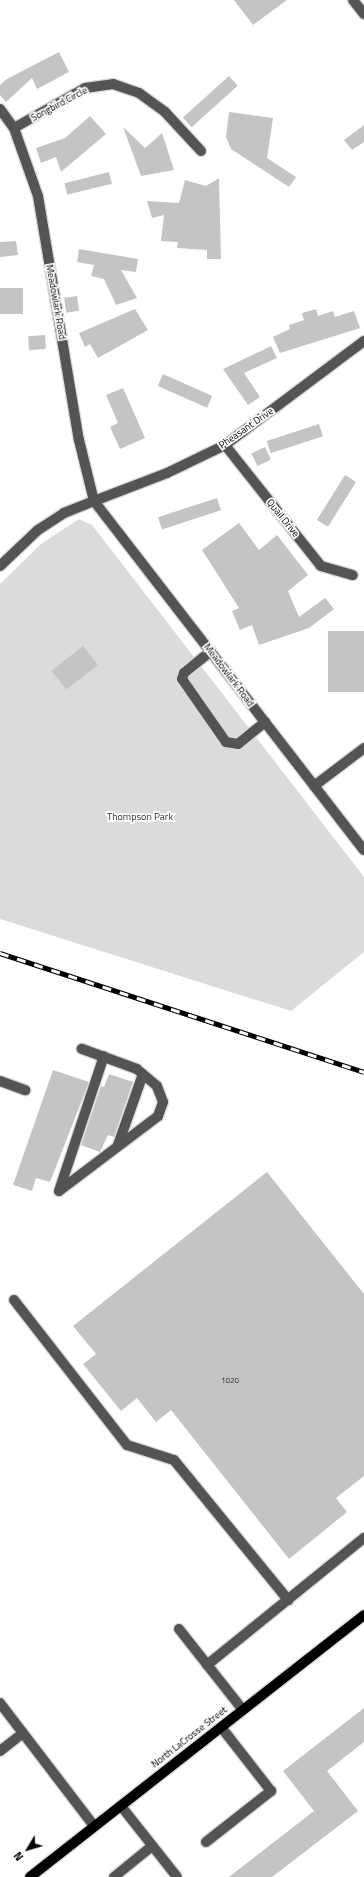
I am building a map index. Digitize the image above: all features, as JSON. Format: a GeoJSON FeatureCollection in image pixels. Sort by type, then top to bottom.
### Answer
{"type":"FeatureCollection","features":[{"type":"Feature","properties":{"kind":"main road","name":"North LaCrosse Street"},"geometry":{"type":"LineString","coordinates":[[30,1877],[364,1616]]}},
{"type":"Feature","properties":{"kind":"street"},"geometry":{"type":"LineString","coordinates":[[353,0],[364,14]]}},
{"type":"Feature","properties":{"kind":"street","name":"Songbird Circle"},"geometry":{"type":"LineString","coordinates":[[14,128],[85,88],[113,84],[139,93],[165,112],[201,151]]}},
{"type":"Feature","properties":{"kind":"street","name":"Meadowlark Road"},"geometry":{"type":"LineString","coordinates":[[0,109],[14,128],[38,196],[79,440],[94,501],[364,850]]}},
{"type":"Feature","properties":{"kind":"street","name":"Pheasant Drive"},"geometry":{"type":"LineString","coordinates":[[94,501],[167,473],[225,445],[364,342]]}},
{"type":"Feature","properties":{"kind":"street","name":"Quail Drive"},"geometry":{"type":"LineString","coordinates":[[225,445],[321,566],[353,575]]}},
{"type":"Feature","properties":{"kind":"street"},"geometry":{"type":"LineString","coordinates":[[0,566],[38,530],[64,513],[94,501]]}},
{"type":"Feature","properties":{"kind":"street"},"geometry":{"type":"LineString","coordinates":[[211,651],[184,673],[182,679],[226,742],[238,744],[265,722]]}},
{"type":"Feature","properties":{"kind":"street"},"geometry":{"type":"LineString","coordinates":[[314,786],[364,748]]}},
{"type":"Feature","properties":{"kind":"street"},"geometry":{"type":"LineString","coordinates":[[82,1049],[104,1056],[142,1074],[157,1086],[163,1102],[158,1116],[59,1191],[104,1056]]}},
{"type":"Feature","properties":{"kind":"street"},"geometry":{"type":"LineString","coordinates":[[118,1145],[142,1074]]}},
{"type":"Feature","properties":{"kind":"street"},"geometry":{"type":"LineString","coordinates":[[0,1081],[25,1090]]}},
{"type":"Feature","properties":{"kind":"street"},"geometry":{"type":"LineString","coordinates":[[14,1300],[127,1445],[174,1460],[288,1600]]}},
{"type":"Feature","properties":{"kind":"street"},"geometry":{"type":"LineString","coordinates":[[207,1665],[364,1538]]}},
{"type":"Feature","properties":{"kind":"street"},"geometry":{"type":"LineString","coordinates":[[179,1629],[243,1710]]}},
{"type":"Feature","properties":{"kind":"street"},"geometry":{"type":"LineString","coordinates":[[0,1703],[94,1826]]}},
{"type":"Feature","properties":{"kind":"street"},"geometry":{"type":"LineString","coordinates":[[206,1842],[271,1791],[221,1727]]}},
{"type":"Feature","properties":{"kind":"street"},"geometry":{"type":"LineString","coordinates":[[0,1751],[23,1733]]}},
{"type":"Feature","properties":{"kind":"street"},"geometry":{"type":"LineString","coordinates":[[121,1806],[177,1877]]}},
{"type":"Feature","properties":{"kind":"street"},"geometry":{"type":"LineString","coordinates":[[114,1877],[152,1846]]}},
{"type":"Feature","properties":{"kind":"green space","name":"Thompson Park"},"geometry":{"type":"Polygon","coordinates":[[[79,519],[92,525],[364,877],[364,952],[291,1011],[0,919],[0,584],[41,544],[79,519]]]}},
{"type":"Feature","properties":{"kind":"building"},"geometry":{"type":"Polygon","coordinates":[[[234,0],[287,0],[253,25],[234,0]]]}},
{"type":"Feature","properties":{"kind":"building"},"geometry":{"type":"Polygon","coordinates":[[[59,52],[69,72],[37,89],[32,78],[6,102],[0,95],[0,85],[7,79],[59,52]]]}},
{"type":"Feature","properties":{"kind":"building"},"geometry":{"type":"Polygon","coordinates":[[[229,76],[238,86],[192,127],[183,117],[229,76]]]}},
{"type":"Feature","properties":{"kind":"building"},"geometry":{"type":"Polygon","coordinates":[[[229,112],[273,118],[267,158],[296,177],[289,187],[231,149],[226,137],[229,112]]]}},
{"type":"Feature","properties":{"kind":"building"},"geometry":{"type":"Polygon","coordinates":[[[90,116],[106,134],[61,172],[56,157],[41,163],[36,148],[65,138],[90,116]]]}},
{"type":"Feature","properties":{"kind":"building"},"geometry":{"type":"Polygon","coordinates":[[[364,125],[364,142],[352,150],[344,140],[364,125]]]}},
{"type":"Feature","properties":{"kind":"building"},"geometry":{"type":"Polygon","coordinates":[[[123,127],[145,148],[162,133],[174,170],[141,176],[123,127]]]}},
{"type":"Feature","properties":{"kind":"building"},"geometry":{"type":"Polygon","coordinates":[[[109,172],[112,184],[67,195],[64,183],[109,172]]]}},
{"type":"Feature","properties":{"kind":"building"},"geometry":{"type":"Polygon","coordinates":[[[219,178],[221,259],[207,259],[207,250],[177,248],[178,242],[161,241],[164,215],[152,218],[147,201],[179,203],[185,180],[206,186],[219,178]]]}},
{"type":"Feature","properties":{"kind":"building"},"geometry":{"type":"Polygon","coordinates":[[[16,241],[18,255],[0,257],[0,242],[16,241]]]}},
{"type":"Feature","properties":{"kind":"building"},"geometry":{"type":"Polygon","coordinates":[[[79,249],[138,259],[136,272],[121,270],[137,298],[116,305],[104,279],[91,276],[94,265],[77,262],[79,249]]]}},
{"type":"Feature","properties":{"kind":"building"},"geometry":{"type":"Polygon","coordinates":[[[0,288],[23,288],[23,314],[0,314],[0,288]]]}},
{"type":"Feature","properties":{"kind":"building"},"geometry":{"type":"Polygon","coordinates":[[[77,296],[79,311],[66,313],[64,298],[77,296]]]}},
{"type":"Feature","properties":{"kind":"building"},"geometry":{"type":"Polygon","coordinates":[[[135,309],[148,330],[98,358],[90,344],[85,347],[79,333],[135,309]]]}},
{"type":"Feature","properties":{"kind":"building"},"geometry":{"type":"Polygon","coordinates":[[[316,309],[318,316],[333,311],[335,317],[354,311],[360,328],[280,353],[273,337],[290,329],[289,325],[304,320],[302,313],[316,309]]]}},
{"type":"Feature","properties":{"kind":"building"},"geometry":{"type":"Polygon","coordinates":[[[45,335],[46,349],[29,350],[28,336],[45,335]]]}},
{"type":"Feature","properties":{"kind":"building"},"geometry":{"type":"Polygon","coordinates":[[[271,346],[277,358],[244,373],[260,397],[248,405],[223,369],[271,346]]]}},
{"type":"Feature","properties":{"kind":"building"},"geometry":{"type":"Polygon","coordinates":[[[163,374],[212,396],[207,408],[158,386],[163,374]]]}},
{"type":"Feature","properties":{"kind":"building"},"geometry":{"type":"Polygon","coordinates":[[[123,388],[145,438],[120,449],[110,427],[118,423],[106,395],[123,388]]]}},
{"type":"Feature","properties":{"kind":"building"},"geometry":{"type":"Polygon","coordinates":[[[319,424],[323,436],[271,453],[267,441],[319,424]]]}},
{"type":"Feature","properties":{"kind":"building"},"geometry":{"type":"Polygon","coordinates":[[[265,447],[271,460],[257,466],[251,453],[265,447]]]}},
{"type":"Feature","properties":{"kind":"building"},"geometry":{"type":"Polygon","coordinates":[[[345,475],[356,482],[328,527],[317,520],[345,475]]]}},
{"type":"Feature","properties":{"kind":"building"},"geometry":{"type":"Polygon","coordinates":[[[217,498],[221,510],[162,530],[158,517],[217,498]]]}},
{"type":"Feature","properties":{"kind":"building"},"geometry":{"type":"Polygon","coordinates":[[[239,523],[259,550],[277,535],[308,575],[288,591],[299,617],[325,598],[334,609],[309,628],[259,645],[252,625],[240,630],[232,611],[239,608],[202,550],[239,523]]]}},
{"type":"Feature","properties":{"kind":"building"},"geometry":{"type":"Polygon","coordinates":[[[328,631],[364,631],[364,692],[328,692],[328,631]]]}},
{"type":"Feature","properties":{"kind":"building"},"geometry":{"type":"Polygon","coordinates":[[[83,646],[98,665],[66,690],[51,671],[83,646]]]}},
{"type":"Feature","properties":{"kind":"building"},"geometry":{"type":"Polygon","coordinates":[[[53,1070],[89,1082],[50,1182],[36,1178],[32,1191],[13,1185],[53,1070]]]}},
{"type":"Feature","properties":{"kind":"building"},"geometry":{"type":"Polygon","coordinates":[[[109,1074],[133,1082],[114,1137],[108,1135],[100,1152],[81,1145],[101,1086],[104,1087],[109,1074]]]}},
{"type":"Feature","properties":{"kind":"building"},"geometry":{"type":"Polygon","coordinates":[[[267,1172],[364,1294],[364,1476],[336,1498],[347,1512],[289,1559],[171,1410],[156,1422],[137,1398],[121,1411],[83,1364],[96,1354],[73,1326],[267,1172]]]}},
{"type":"Feature","properties":{"kind":"building"},"geometry":{"type":"Polygon","coordinates":[[[364,1708],[364,1742],[327,1771],[358,1811],[272,1877],[229,1877],[314,1811],[283,1771],[364,1708]]]}},
{"type":"Feature","properties":{"kind":"railway"},"geometry":{"type":"LineString","coordinates":[[0,953],[364,1072]]}}]}
